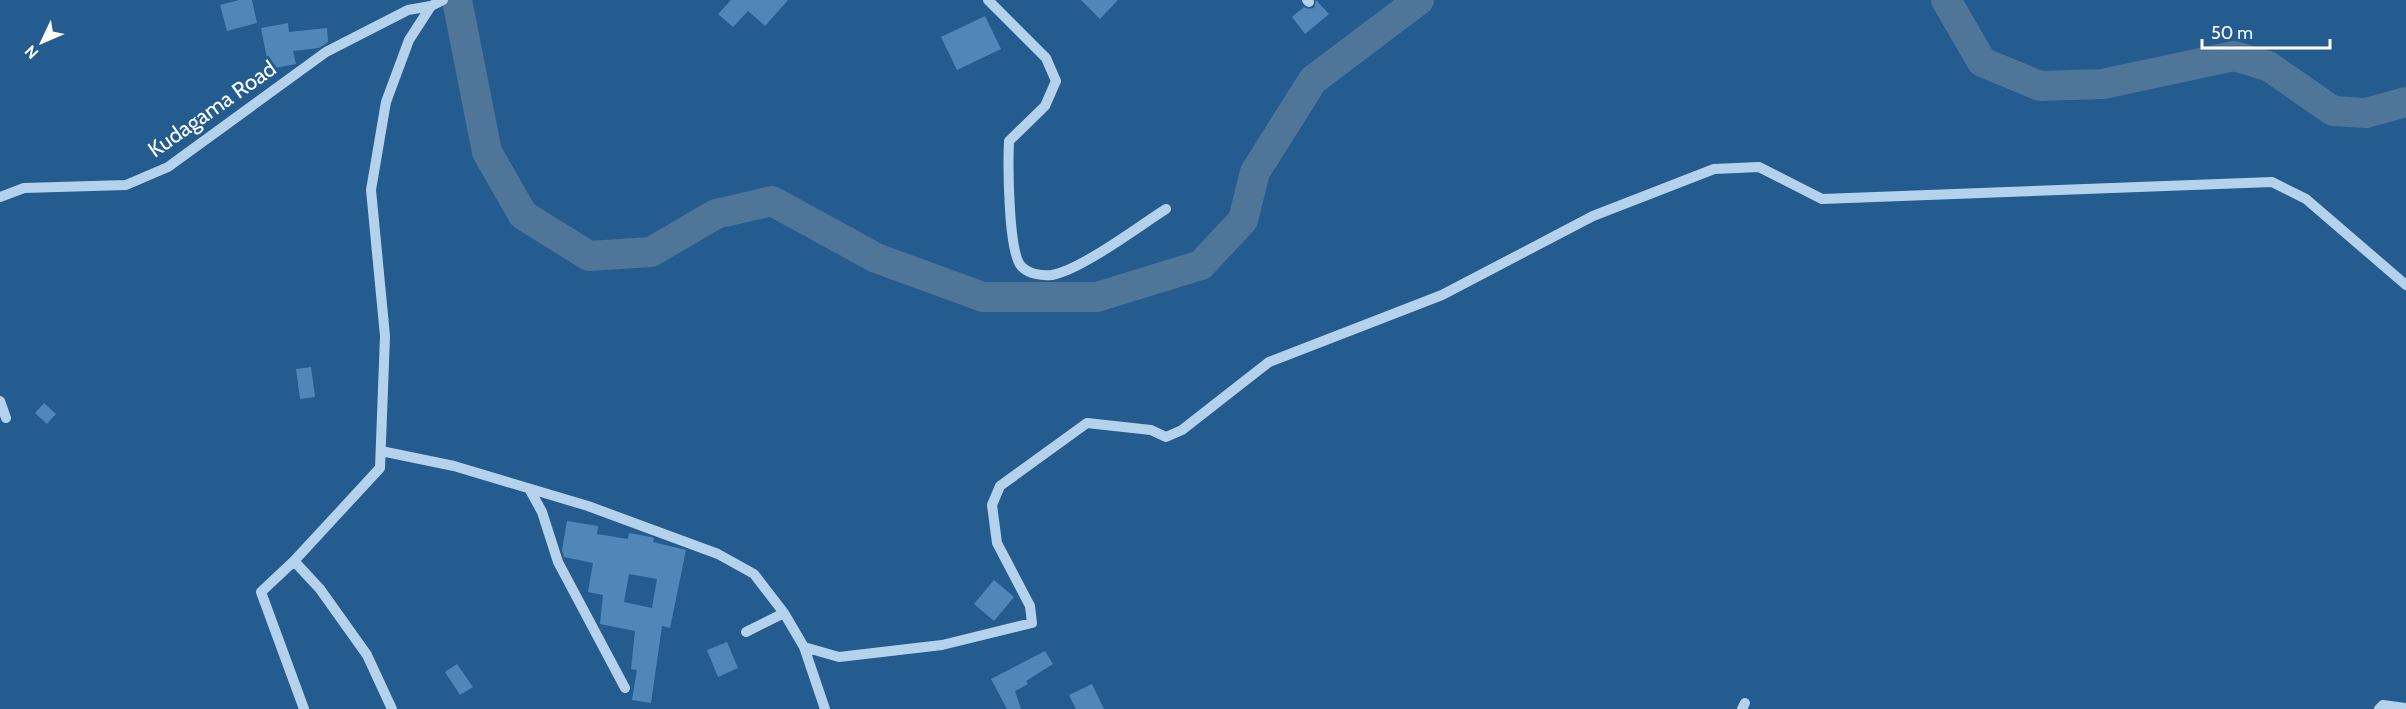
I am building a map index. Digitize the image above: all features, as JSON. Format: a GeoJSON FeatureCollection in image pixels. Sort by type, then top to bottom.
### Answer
{"type":"FeatureCollection","features":[{"type":"Feature","properties":{"kind":"street"},"geometry":{"type":"LineString","coordinates":[[304,709],[261,592],[294,561],[380,468],[385,336],[371,190],[386,102],[409,40],[431,6],[442,0]]}},
{"type":"Feature","properties":{"kind":"street"},"geometry":{"type":"LineString","coordinates":[[988,0],[1046,58],[1056,81],[1045,106],[1009,141],[1013,247],[1020,266],[1032,274],[1052,275],[1076,267],[1166,209]]}},
{"type":"Feature","properties":{"kind":"street","name":"Kudagama Road"},"geometry":{"type":"LineString","coordinates":[[0,197],[24,188],[126,185],[168,167],[326,52],[408,10],[431,6]]}},
{"type":"Feature","properties":{"kind":"street"},"geometry":{"type":"LineString","coordinates":[[804,647],[839,657],[942,645],[1032,623],[1030,606],[997,543],[992,505],[1000,486],[1087,423],[1151,430],[1166,437],[1182,430],[1269,362],[1442,295],[1593,216],[1714,169],[1760,168],[1822,199],[2272,182],[2306,200],[2406,285]]}},
{"type":"Feature","properties":{"kind":"street"},"geometry":{"type":"LineString","coordinates":[[0,401],[6,418]]}},
{"type":"Feature","properties":{"kind":"street"},"geometry":{"type":"LineString","coordinates":[[381,451],[454,466],[588,506],[718,554],[754,574],[784,613],[804,647],[825,709]]}},
{"type":"Feature","properties":{"kind":"street"},"geometry":{"type":"LineString","coordinates":[[531,490],[542,512],[558,562],[625,688]]}},
{"type":"Feature","properties":{"kind":"street"},"geometry":{"type":"LineString","coordinates":[[294,561],[320,589],[367,655],[392,709]]}},
{"type":"Feature","properties":{"kind":"street"},"geometry":{"type":"LineString","coordinates":[[746,632],[784,613]]}},
{"type":"Feature","properties":{"kind":"street"},"geometry":{"type":"LineString","coordinates":[[2379,709],[2383,705],[2406,708]]}},
{"type":"Feature","properties":{"kind":"building"},"geometry":{"type":"Polygon","coordinates":[[[239,0],[252,0],[257,23],[227,31],[220,5],[239,0]]]}},
{"type":"Feature","properties":{"kind":"building"},"geometry":{"type":"Polygon","coordinates":[[[731,0],[788,0],[765,26],[748,11],[733,27],[718,14],[731,0]]]}},
{"type":"Feature","properties":{"kind":"building"},"geometry":{"type":"Polygon","coordinates":[[[1081,0],[1118,0],[1100,19],[1081,0]]]}},
{"type":"Feature","properties":{"kind":"building"},"geometry":{"type":"Polygon","coordinates":[[[1316,0],[1329,14],[1305,34],[1292,17],[1304,7],[1314,8],[1316,0]]]}},
{"type":"Feature","properties":{"kind":"building"},"geometry":{"type":"Polygon","coordinates":[[[985,16],[1001,49],[957,70],[941,37],[985,16]]]}},
{"type":"Feature","properties":{"kind":"building"},"geometry":{"type":"Polygon","coordinates":[[[288,23],[289,32],[327,28],[328,42],[319,48],[293,51],[296,64],[269,69],[261,28],[288,23]]]}},
{"type":"Feature","properties":{"kind":"building"},"geometry":{"type":"Polygon","coordinates":[[[311,367],[315,397],[300,399],[296,369],[311,367]]]}},
{"type":"Feature","properties":{"kind":"building"},"geometry":{"type":"Polygon","coordinates":[[[44,403],[56,414],[47,424],[35,413],[44,403]]]}},
{"type":"Feature","properties":{"kind":"building"},"geometry":{"type":"Polygon","coordinates":[[[567,521],[598,526],[597,534],[628,539],[629,533],[651,537],[654,538],[653,542],[686,550],[670,628],[662,626],[651,703],[632,700],[637,670],[631,669],[635,631],[600,624],[603,595],[588,592],[593,563],[564,557],[562,550],[567,521]],[[629,574],[624,602],[652,608],[657,579],[629,574]]]}},
{"type":"Feature","properties":{"kind":"building"},"geometry":{"type":"Polygon","coordinates":[[[994,580],[1014,597],[994,621],[974,604],[994,580]]]}},
{"type":"Feature","properties":{"kind":"building"},"geometry":{"type":"Polygon","coordinates":[[[727,642],[738,668],[718,677],[707,650],[727,642]]]}},
{"type":"Feature","properties":{"kind":"building"},"geometry":{"type":"Polygon","coordinates":[[[1045,651],[1053,664],[1026,681],[1028,684],[1015,691],[1021,709],[1007,709],[991,679],[1045,651]]]}},
{"type":"Feature","properties":{"kind":"building"},"geometry":{"type":"Polygon","coordinates":[[[457,664],[473,687],[460,695],[445,672],[457,664]]]}},
{"type":"Feature","properties":{"kind":"building"},"geometry":{"type":"Polygon","coordinates":[[[1092,684],[1104,709],[1076,709],[1069,695],[1092,684]]]}},
{"type":"Feature","properties":{"kind":"waterway"},"geometry":{"type":"LineString","coordinates":[[457,0],[487,152],[523,215],[589,256],[651,252],[716,214],[772,201],[876,258],[983,297],[1097,297],[1201,265],[1243,220],[1255,172],[1313,80],[1419,0]]}},
{"type":"Feature","properties":{"kind":"waterway"},"geometry":{"type":"LineString","coordinates":[[1946,0],[1982,62],[2040,86],[2103,84],[2234,56],[2268,66],[2333,111],[2366,113],[2406,102]]}}]}
